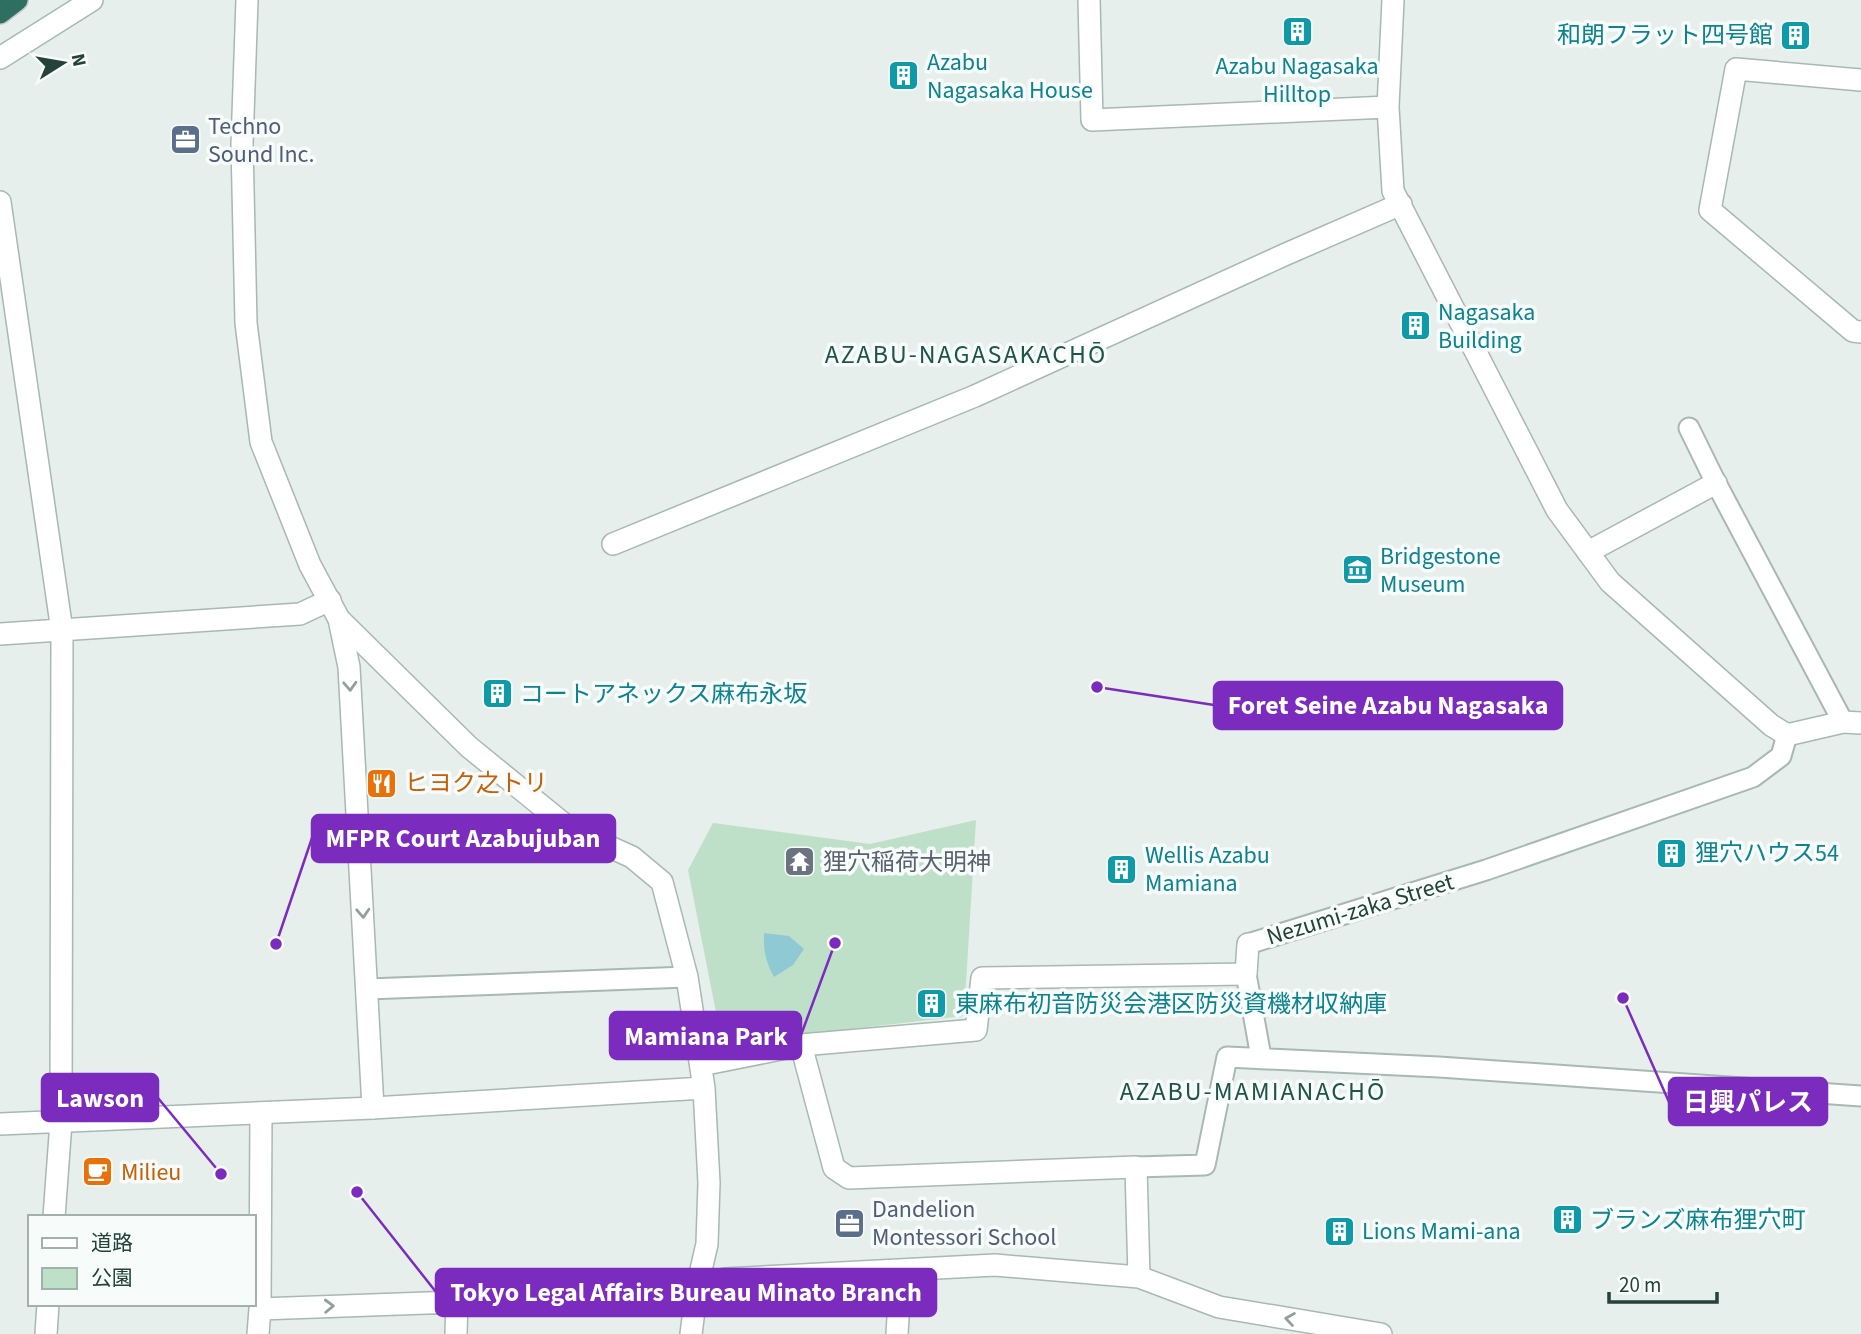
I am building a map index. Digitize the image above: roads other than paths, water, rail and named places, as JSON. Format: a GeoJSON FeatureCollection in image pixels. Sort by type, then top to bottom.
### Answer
{"type":"FeatureCollection","features":[{"type":"Feature","properties":{"kind":"highway"},"geometry":{"type":"LineString","coordinates":[[0,13],[17,0]]}},
{"type":"Feature","properties":{"kind":"street"},"geometry":{"type":"LineString","coordinates":[[0,58],[92,0]]}},
{"type":"Feature","properties":{"kind":"street"},"geometry":{"type":"LineString","coordinates":[[247,0],[242,144],[246,323],[261,442],[310,565],[335,610],[349,667],[373,1108]]}},
{"type":"Feature","properties":{"kind":"street"},"geometry":{"type":"LineString","coordinates":[[1089,0],[1092,120],[1388,107]]}},
{"type":"Feature","properties":{"kind":"street"},"geometry":{"type":"LineString","coordinates":[[1392,0],[1388,107],[1393,191],[1557,510],[1610,582],[1752,709],[1787,735],[1852,722]]}},
{"type":"Feature","properties":{"kind":"street"},"geometry":{"type":"LineString","coordinates":[[1861,80],[1736,69],[1710,210],[1853,331],[1861,332]]}},
{"type":"Feature","properties":{"kind":"street"},"geometry":{"type":"LineString","coordinates":[[0,202],[62,631],[61,1122],[54,1215]]}},
{"type":"Feature","properties":{"kind":"street"},"geometry":{"type":"LineString","coordinates":[[613,544],[975,396],[1401,204]]}},
{"type":"Feature","properties":{"kind":"street"},"geometry":{"type":"LineString","coordinates":[[1588,552],[1716,483]]}},
{"type":"Feature","properties":{"kind":"street"},"geometry":{"type":"LineString","coordinates":[[0,634],[335,610]]}},
{"type":"Feature","properties":{"kind":"street"},"geometry":{"type":"LineString","coordinates":[[335,610],[469,747],[570,829],[632,857],[662,882],[687,977],[704,1088],[709,1195],[707,1244],[697,1287],[691,1334]]}},
{"type":"Feature","properties":{"kind":"street","name":"Nezumi-zaka Street"},"geometry":{"type":"LineString","coordinates":[[801,1045],[976,1030],[982,978],[1246,974],[1248,944]]}},
{"type":"Feature","properties":{"kind":"street"},"geometry":{"type":"LineString","coordinates":[[701,1065],[801,1045],[834,1168],[849,1178],[1136,1167],[1139,1277]]}},
{"type":"Feature","properties":{"kind":"street"},"geometry":{"type":"LineString","coordinates":[[0,1125],[373,1108],[704,1088]]}},
{"type":"Feature","properties":{"kind":"street"},"geometry":{"type":"LineString","coordinates":[[258,1334],[261,1113]]}},
{"type":"Feature","properties":{"kind":"street"},"geometry":{"type":"LineString","coordinates":[[260,1309],[677,1294],[736,1278],[995,1265],[1139,1277],[1220,1307],[1381,1334]]}},
{"type":"Feature","properties":{"kind":"street"},"geometry":{"type":"LineString","coordinates":[[897,1334],[901,1270]]}},
{"type":"Feature","properties":{"kind":"street"},"geometry":{"type":"LineString","coordinates":[[456,1334],[457,1301]]}},
{"type":"Feature","properties":{"kind":"street"},"geometry":{"type":"LineString","coordinates":[[46,1334],[48,1306]]}},
{"type":"Feature","properties":{"kind":"lane"},"geometry":{"type":"LineString","coordinates":[[1689,428],[1716,483],[1852,722]]}},
{"type":"Feature","properties":{"kind":"lane","name":"Nezumi-zaka Street"},"geometry":{"type":"LineString","coordinates":[[1248,944],[1486,870],[1753,777],[1781,756],[1787,735]]}},
{"type":"Feature","properties":{"kind":"lane"},"geometry":{"type":"LineString","coordinates":[[1246,974],[1261,1057]]}},
{"type":"Feature","properties":{"kind":"lane"},"geometry":{"type":"LineString","coordinates":[[367,989],[687,977]]}},
{"type":"Feature","properties":{"kind":"lane"},"geometry":{"type":"LineString","coordinates":[[1136,1167],[1205,1165],[1227,1057],[1861,1096]]}},
{"type":"Feature","properties":{"kind":"water"},"geometry":{"type":"Polygon","coordinates":[[[764,933],[789,936],[804,949],[793,965],[774,977],[766,956],[764,933]]]}},
{"type":"Feature","properties":{"kind":"place","name":"Azabu Nagasaka Hilltop"},"geometry":{"type":"Point","coordinates":[1297,32]}},
{"type":"Feature","properties":{"kind":"place","name":"和朗フラット四号館"},"geometry":{"type":"Point","coordinates":[1796,35]}},
{"type":"Feature","properties":{"kind":"place","name":"Azabu Nagasaka House"},"geometry":{"type":"Point","coordinates":[904,76]}},
{"type":"Feature","properties":{"kind":"place","name":"Techno Sound Inc."},"geometry":{"type":"Point","coordinates":[185,140]}},
{"type":"Feature","properties":{"kind":"place","name":"Nagasaka Building"},"geometry":{"type":"Point","coordinates":[1415,326]}},
{"type":"Feature","properties":{"kind":"place","name":"Bridgestone Museum"},"geometry":{"type":"Point","coordinates":[1357,570]}},
{"type":"Feature","properties":{"kind":"place","name":"Foret Seine Azabu Nagasaka"},"geometry":{"type":"Point","coordinates":[1097,687]}},
{"type":"Feature","properties":{"kind":"place","name":"コートアネックス麻布永坂"},"geometry":{"type":"Point","coordinates":[497,694]}},
{"type":"Feature","properties":{"kind":"place","name":"ヒヨク之トリ"},"geometry":{"type":"Point","coordinates":[381,783]}},
{"type":"Feature","properties":{"kind":"place","name":"狸穴ハウス54"},"geometry":{"type":"Point","coordinates":[1672,853]}},
{"type":"Feature","properties":{"kind":"place","name":"狸穴稲荷大明神"},"geometry":{"type":"Point","coordinates":[800,862]}},
{"type":"Feature","properties":{"kind":"place","name":"Wellis Azabu Mamiana"},"geometry":{"type":"Point","coordinates":[1122,869]}},
{"type":"Feature","properties":{"kind":"place","name":"Mamiana Park"},"geometry":{"type":"Point","coordinates":[835,943]}},
{"type":"Feature","properties":{"kind":"place","name":"MFPR Court Azabujuban"},"geometry":{"type":"Point","coordinates":[276,944]}},
{"type":"Feature","properties":{"kind":"place","name":"日興パレス"},"geometry":{"type":"Point","coordinates":[1623,998]}},
{"type":"Feature","properties":{"kind":"place","name":"東麻布初音防災会港区防災資機材収納庫"},"geometry":{"type":"Point","coordinates":[932,1004]}},
{"type":"Feature","properties":{"kind":"place","name":"Milieu"},"geometry":{"type":"Point","coordinates":[98,1172]}},
{"type":"Feature","properties":{"kind":"place","name":"Lawson"},"geometry":{"type":"Point","coordinates":[221,1174]}},
{"type":"Feature","properties":{"kind":"place","name":"Tokyo Legal Affairs Bureau Minato Branch"},"geometry":{"type":"Point","coordinates":[357,1192]}},
{"type":"Feature","properties":{"kind":"place","name":"ブランズ麻布狸穴町"},"geometry":{"type":"Point","coordinates":[1567,1220]}},
{"type":"Feature","properties":{"kind":"place","name":"Dandelion Montessori School"},"geometry":{"type":"Point","coordinates":[849,1223]}},
{"type":"Feature","properties":{"kind":"place","name":"Lions Mami-ana"},"geometry":{"type":"Point","coordinates":[1339,1231]}},
{"type":"Feature","properties":{"kind":"district","name":"AZABU-NAGASAKACHŌ"},"geometry":{"type":"Point","coordinates":[966,354]}},
{"type":"Feature","properties":{"kind":"district","name":"AZABU-MAMIANACHŌ"},"geometry":{"type":"Point","coordinates":[1253,1091]}}]}
